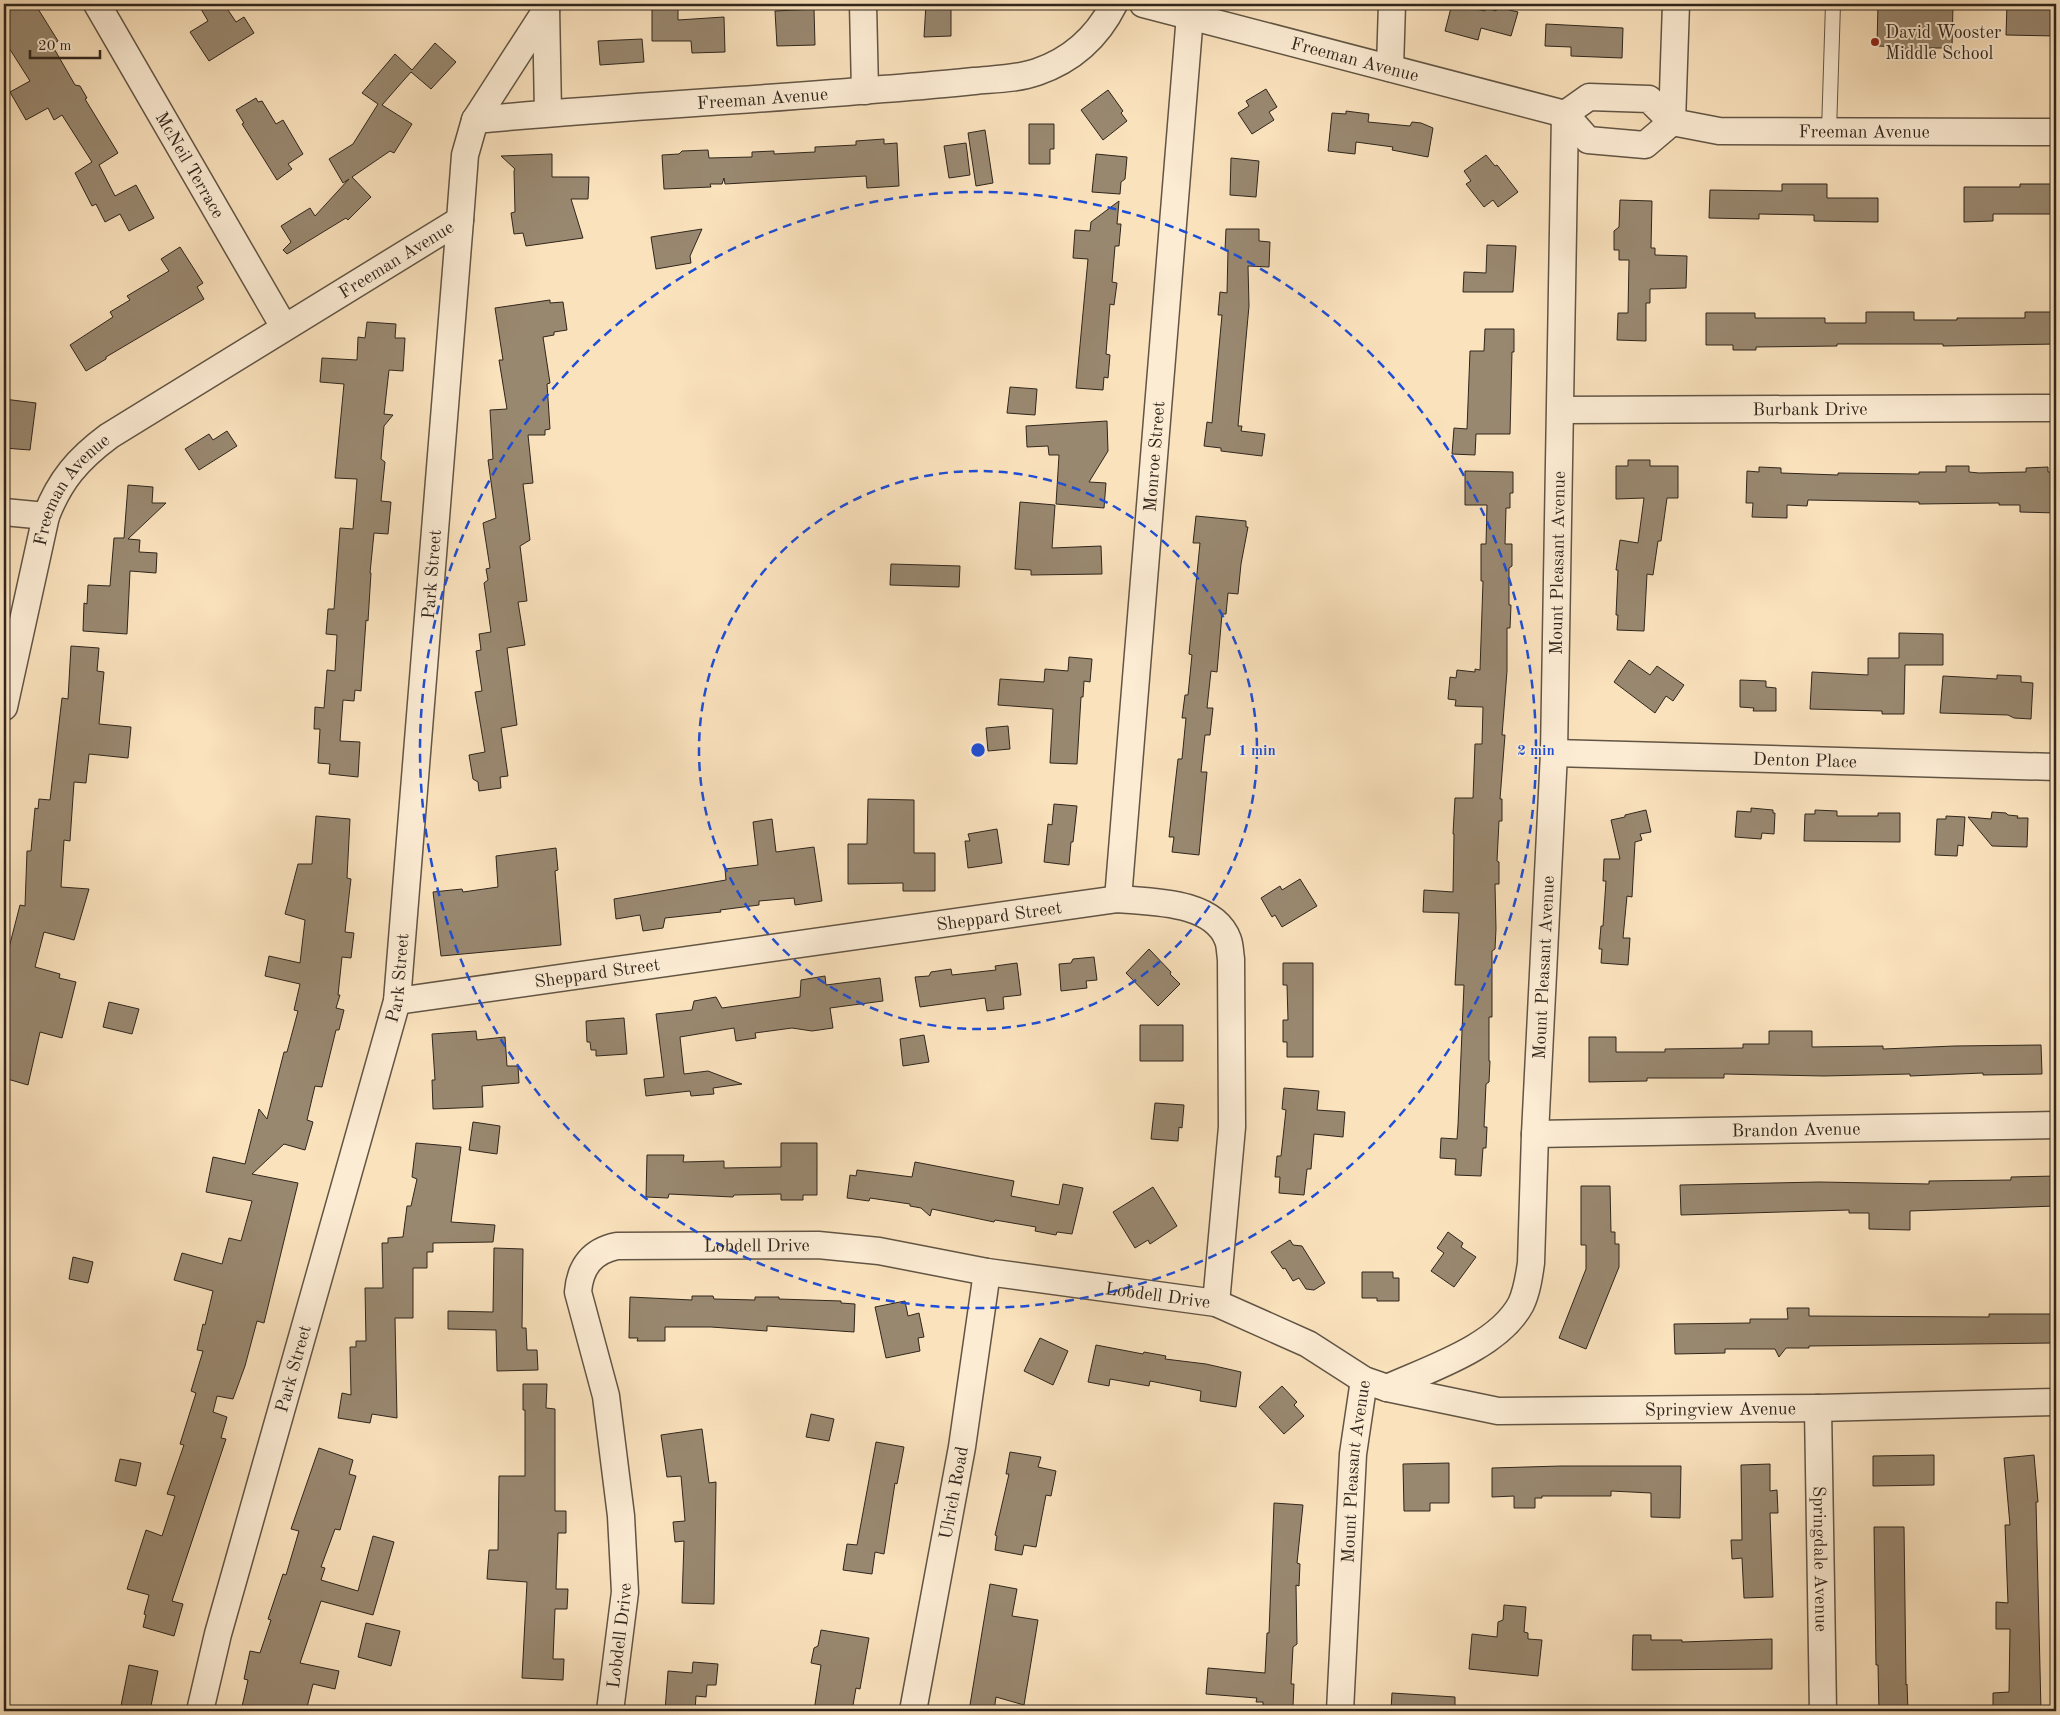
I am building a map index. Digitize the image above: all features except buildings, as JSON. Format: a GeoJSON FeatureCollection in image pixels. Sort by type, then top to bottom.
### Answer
{"type":"FeatureCollection","features":[{"type":"Feature","properties":{"kind":"street","name":"McNeil Terrace"},"geometry":{"type":"LineString","coordinates":[[98,4],[284,327]]}},
{"type":"Feature","properties":{"kind":"street"},"geometry":{"type":"LineString","coordinates":[[863,4],[865,91]]}},
{"type":"Feature","properties":{"kind":"street","name":"Freeman Avenue"},"geometry":{"type":"LineString","coordinates":[[4,708],[46,516],[53,498],[68,472],[92,448],[109,436],[460,220],[465,155],[475,120],[548,113],[865,91],[1006,78],[1036,72],[1058,63],[1079,50],[1096,34],[1108,18],[1114,4]]}},
{"type":"Feature","properties":{"kind":"street","name":"Freeman Avenue"},"geometry":{"type":"LineString","coordinates":[[1143,4],[1565,114]]}},
{"type":"Feature","properties":{"kind":"street"},"geometry":{"type":"LineString","coordinates":[[1390,68],[1392,4]]}},
{"type":"Feature","properties":{"kind":"street"},"geometry":{"type":"LineString","coordinates":[[1672,122],[1649,99],[1589,97],[1565,114],[1588,140],[1645,145],[1672,122],[1676,4]]}},
{"type":"Feature","properties":{"kind":"street"},"geometry":{"type":"LineString","coordinates":[[546,7],[548,113]]}},
{"type":"Feature","properties":{"kind":"street"},"geometry":{"type":"LineString","coordinates":[[475,120],[546,7]]}},
{"type":"Feature","properties":{"kind":"street","name":"Monroe Street"},"geometry":{"type":"LineString","coordinates":[[1118,899],[1190,15]]}},
{"type":"Feature","properties":{"kind":"street","name":"Mount Pleasant Avenue"},"geometry":{"type":"LineString","coordinates":[[1340,1711],[1353,1454],[1375,1384],[1463,1353],[1488,1338],[1509,1320],[1521,1304],[1528,1282],[1531,1263],[1535,1134],[1554,753],[1562,410],[1565,114]]}},
{"type":"Feature","properties":{"kind":"street","name":"Freeman Avenue"},"geometry":{"type":"LineString","coordinates":[[1672,122],[1719,131],[2056,132]]}},
{"type":"Feature","properties":{"kind":"street","name":"Park Street"},"geometry":{"type":"LineString","coordinates":[[200,1711],[221,1625],[397,1001],[460,220]]}},
{"type":"Feature","properties":{"kind":"street","name":"Burbank Drive"},"geometry":{"type":"LineString","coordinates":[[1562,410],[2056,408]]}},
{"type":"Feature","properties":{"kind":"street"},"geometry":{"type":"LineString","coordinates":[[4,512],[46,516]]}},
{"type":"Feature","properties":{"kind":"street","name":"Denton Place"},"geometry":{"type":"LineString","coordinates":[[1554,753],[2056,767]]}},
{"type":"Feature","properties":{"kind":"street","name":"Sheppard Street"},"geometry":{"type":"LineString","coordinates":[[397,1001],[1118,899],[1185,906],[1204,914],[1217,924],[1228,939],[1231,959],[1232,1126],[1216,1303]]}},
{"type":"Feature","properties":{"kind":"street","name":"Brandon Avenue"},"geometry":{"type":"LineString","coordinates":[[1535,1134],[2056,1125]]}},
{"type":"Feature","properties":{"kind":"street","name":"Lobdell Drive"},"geometry":{"type":"LineString","coordinates":[[610,1711],[625,1592],[621,1516],[606,1396],[578,1292],[579,1279],[583,1268],[590,1259],[606,1248],[617,1246],[818,1246],[879,1251],[987,1272],[1216,1303],[1308,1344],[1375,1384]]}},
{"type":"Feature","properties":{"kind":"street","name":"Ulrich Road"},"geometry":{"type":"LineString","coordinates":[[913,1711],[962,1447],[987,1272]]}},
{"type":"Feature","properties":{"kind":"street","name":"Springview Avenue"},"geometry":{"type":"LineString","coordinates":[[1375,1384],[1498,1411],[1818,1408],[2056,1402]]}},
{"type":"Feature","properties":{"kind":"street","name":"Springdale Avenue"},"geometry":{"type":"LineString","coordinates":[[1818,1408],[1823,1711]]}},
{"type":"Feature","properties":{"kind":"lane"},"geometry":{"type":"LineString","coordinates":[[1830,131],[1833,4]]}},
{"type":"Feature","properties":{"kind":"place","name":"David Wooster Middle School"},"geometry":{"type":"Point","coordinates":[1875,42]}}]}
